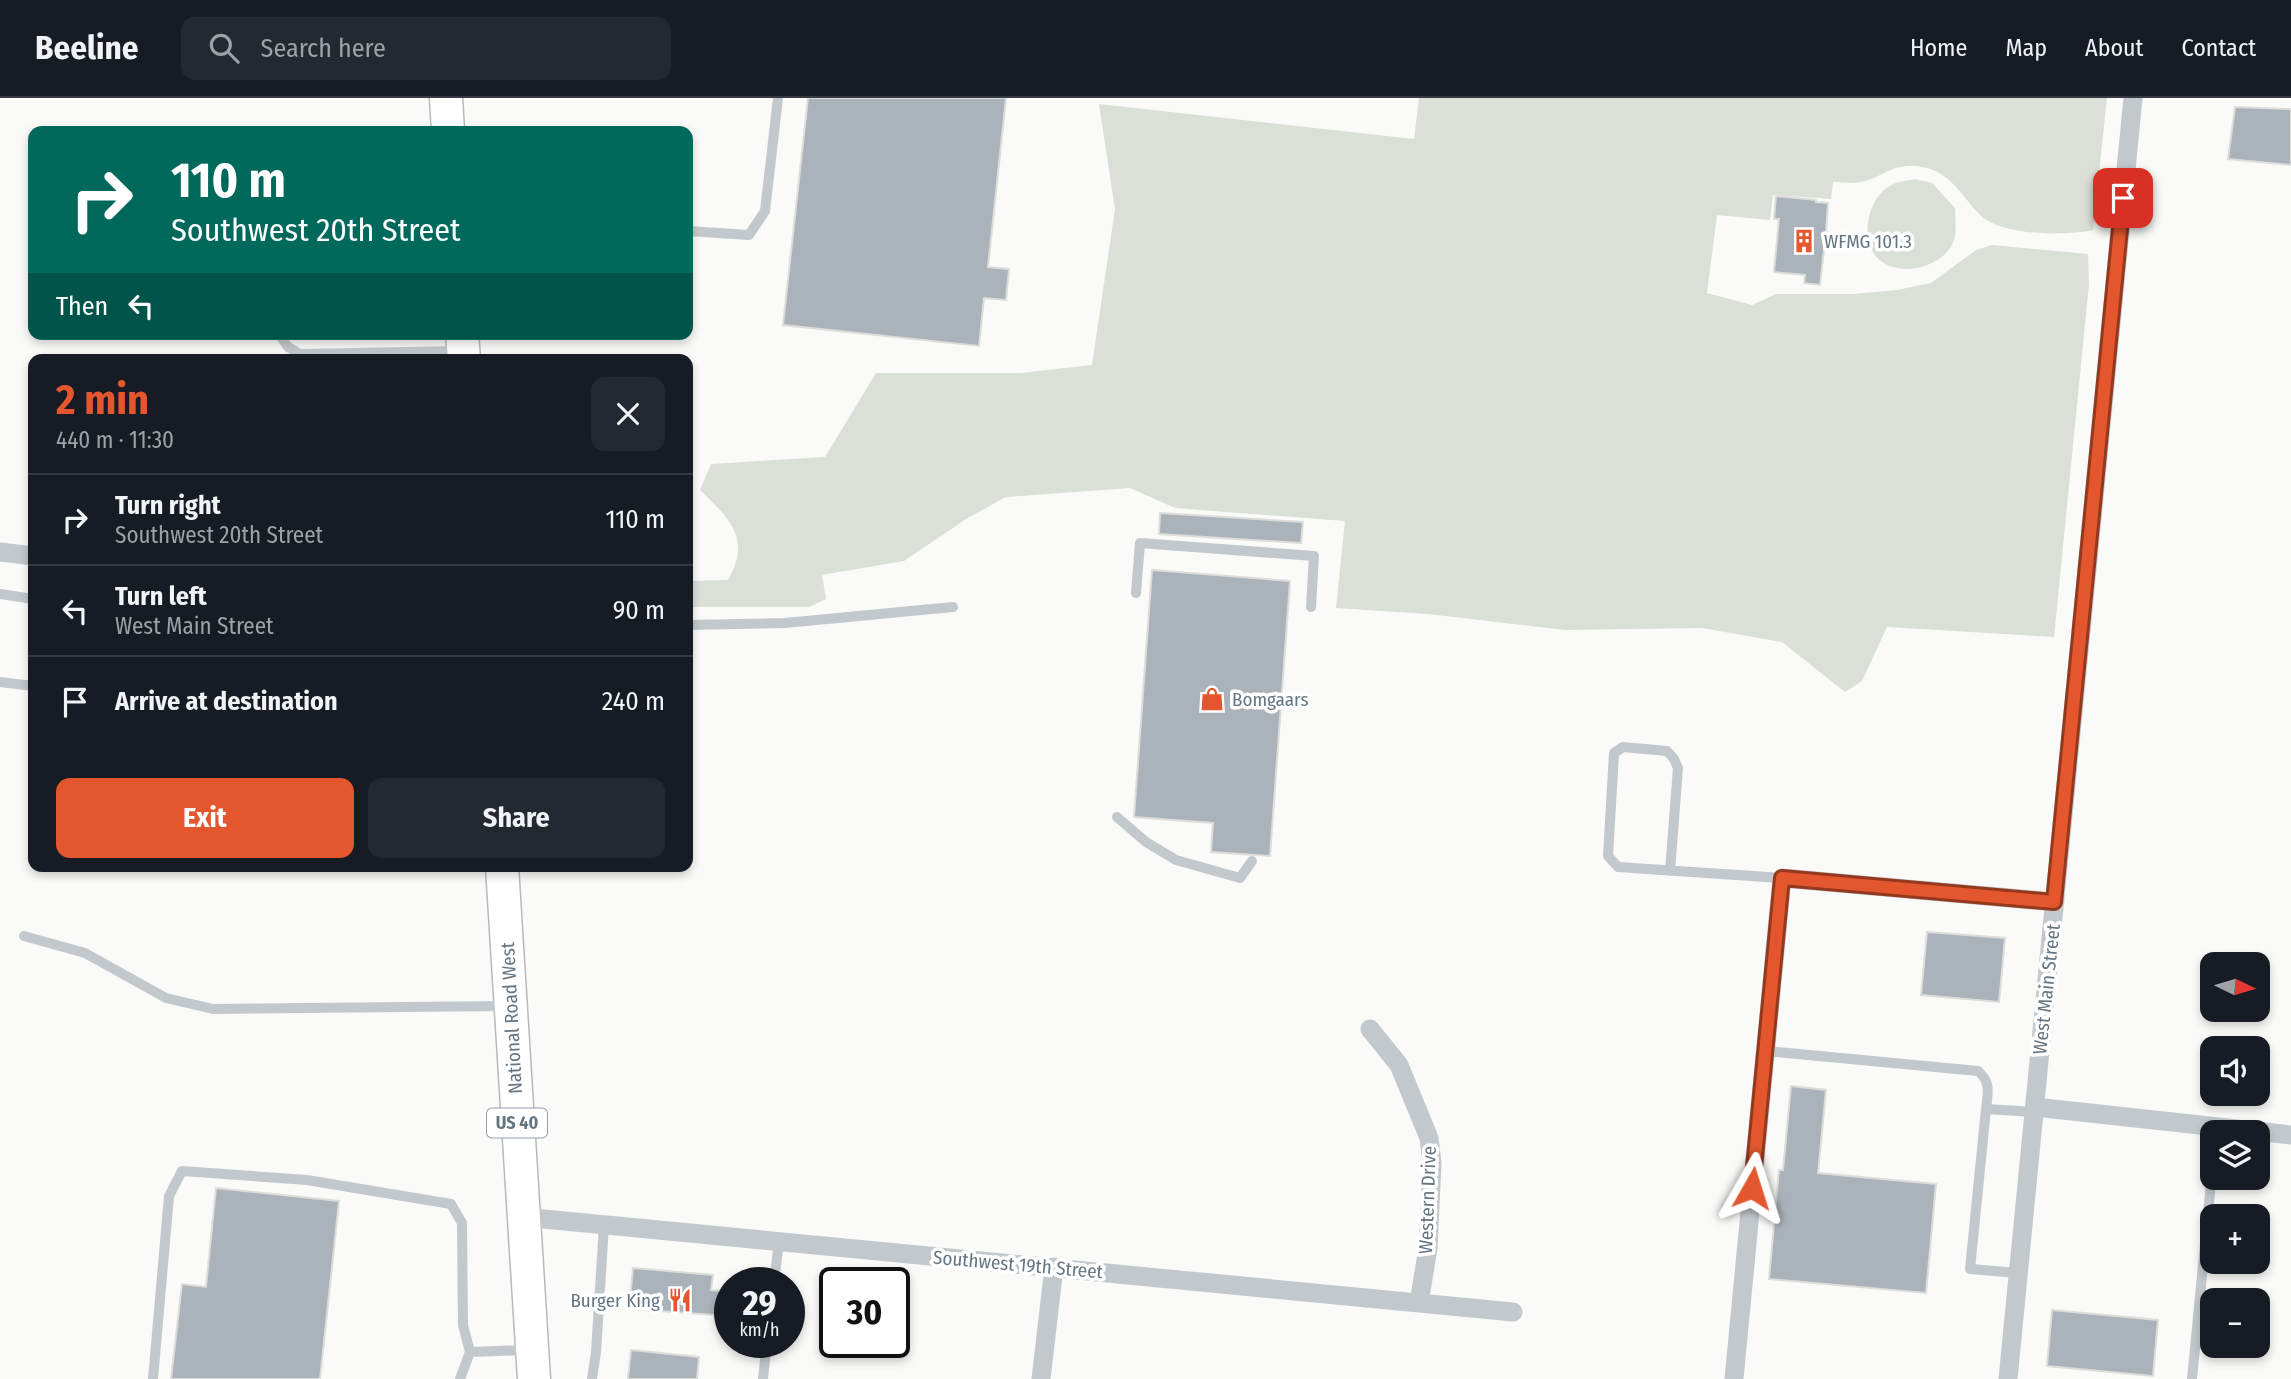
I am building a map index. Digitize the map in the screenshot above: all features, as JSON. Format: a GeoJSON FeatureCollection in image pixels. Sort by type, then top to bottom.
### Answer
{"type":"FeatureCollection","features":[{"type":"Feature","properties":{"kind":"main road"},"geometry":{"type":"LineString","coordinates":[[446,98],[449,126]]}},
{"type":"Feature","properties":{"kind":"main road","name":"National Road West"},"geometry":{"type":"LineString","coordinates":[[502,872],[533,1364]]}},
{"type":"Feature","properties":{"kind":"street","name":"West Main Street"},"geometry":{"type":"LineString","coordinates":[[2008,1379],[2133,98]]}},
{"type":"Feature","properties":{"kind":"street"},"geometry":{"type":"LineString","coordinates":[[0,552],[28,555]]}},
{"type":"Feature","properties":{"kind":"street"},"geometry":{"type":"LineString","coordinates":[[1734,1379],[1782,878],[2054,902]]}},
{"type":"Feature","properties":{"kind":"street","name":"Western Drive"},"geometry":{"type":"LineString","coordinates":[[1370,1029],[1399,1065],[1429,1138],[1432,1163],[1428,1248],[1419,1303]]}},
{"type":"Feature","properties":{"kind":"street"},"geometry":{"type":"LineString","coordinates":[[2034,1110],[2200,1128]]}},
{"type":"Feature","properties":{"kind":"street"},"geometry":{"type":"LineString","coordinates":[[2270,1134],[2291,1135]]}},
{"type":"Feature","properties":{"kind":"street","name":"Southwest 19th Street"},"geometry":{"type":"LineString","coordinates":[[523,1217],[1513,1312]]}},
{"type":"Feature","properties":{"kind":"street"},"geometry":{"type":"LineString","coordinates":[[1041,1379],[1054,1267]]}},
{"type":"Feature","properties":{"kind":"lane"},"geometry":{"type":"LineString","coordinates":[[693,231],[749,235],[765,211],[778,98]]}},
{"type":"Feature","properties":{"kind":"lane"},"geometry":{"type":"LineString","coordinates":[[283,340],[288,347],[300,354],[463,348]]}},
{"type":"Feature","properties":{"kind":"lane"},"geometry":{"type":"LineString","coordinates":[[1136,593],[1140,543],[1314,556],[1311,607]]}},
{"type":"Feature","properties":{"kind":"lane"},"geometry":{"type":"LineString","coordinates":[[0,594],[28,598]]}},
{"type":"Feature","properties":{"kind":"lane"},"geometry":{"type":"LineString","coordinates":[[693,625],[785,623],[953,607]]}},
{"type":"Feature","properties":{"kind":"lane"},"geometry":{"type":"LineString","coordinates":[[0,682],[28,686]]}},
{"type":"Feature","properties":{"kind":"lane"},"geometry":{"type":"LineString","coordinates":[[1671,871],[1678,768],[1667,751],[1623,747],[1614,753],[1608,856],[1618,867],[1671,871],[1782,878]]}},
{"type":"Feature","properties":{"kind":"lane"},"geometry":{"type":"LineString","coordinates":[[1117,817],[1146,842],[1176,860],[1240,878],[1252,861]]}},
{"type":"Feature","properties":{"kind":"lane"},"geometry":{"type":"LineString","coordinates":[[24,936],[85,954],[166,998],[213,1009],[510,1006]]}},
{"type":"Feature","properties":{"kind":"lane"},"geometry":{"type":"LineString","coordinates":[[1766,1051],[1978,1071],[1988,1085],[1970,1269],[2018,1273]]}},
{"type":"Feature","properties":{"kind":"lane"},"geometry":{"type":"LineString","coordinates":[[1986,1109],[2034,1110]]}},
{"type":"Feature","properties":{"kind":"lane"},"geometry":{"type":"LineString","coordinates":[[153,1379],[169,1196],[182,1171],[307,1180],[451,1204],[462,1223],[463,1325],[470,1352],[460,1379]]}},
{"type":"Feature","properties":{"kind":"lane"},"geometry":{"type":"LineString","coordinates":[[2192,1379],[2210,1190]]}},
{"type":"Feature","properties":{"kind":"lane"},"geometry":{"type":"LineString","coordinates":[[592,1379],[604,1225]]}},
{"type":"Feature","properties":{"kind":"lane"},"geometry":{"type":"LineString","coordinates":[[776,1267],[779,1241]]}},
{"type":"Feature","properties":{"kind":"lane"},"geometry":{"type":"LineString","coordinates":[[470,1352],[533,1364]]}},
{"type":"Feature","properties":{"kind":"lane"},"geometry":{"type":"LineString","coordinates":[[762,1379],[765,1358]]}},
{"type":"Feature","properties":{"kind":"shaded area"},"geometry":{"type":"Polygon","coordinates":[[[1419,98],[2107,98],[2093,230],[2050,233],[2001,227],[1979,214],[1943,175],[1927,168],[1905,166],[1865,181],[1833,182],[1831,199],[1773,195],[1770,220],[1717,215],[1707,293],[1752,305],[1776,294],[1853,294],[1897,290],[1931,283],[1976,250],[1992,245],[2088,254],[2089,284],[2054,637],[1887,627],[1862,681],[1845,692],[1782,642],[1702,628],[1565,630],[1428,614],[1336,608],[1345,521],[1175,508],[1130,488],[1006,497],[966,519],[904,561],[822,575],[826,599],[809,607],[693,607],[693,581],[728,580],[738,552],[734,530],[728,520],[700,490],[711,464],[825,457],[876,373],[1021,373],[1092,365],[1115,209],[1099,104],[1414,139],[1419,98]]]}},
{"type":"Feature","properties":{"kind":"shaded area"},"geometry":{"type":"Polygon","coordinates":[[[1915,179],[1932,183],[1955,208],[1955,236],[1949,249],[1933,263],[1900,269],[1881,261],[1874,254],[1868,225],[1873,205],[1885,189],[1896,183],[1915,179]]]}},
{"type":"Feature","properties":{"kind":"building"},"geometry":{"type":"Polygon","coordinates":[[[808,98],[1006,98],[988,267],[1009,269],[1006,300],[984,298],[979,346],[783,325],[808,98]]]}},
{"type":"Feature","properties":{"kind":"building"},"geometry":{"type":"Polygon","coordinates":[[[2235,107],[2291,109],[2291,165],[2228,159],[2235,107]]]}},
{"type":"Feature","properties":{"kind":"building","name":"WFMG 101.3"},"geometry":{"type":"Polygon","coordinates":[[[1776,196],[1828,203],[1826,232],[1832,233],[1830,250],[1824,249],[1820,285],[1804,283],[1805,275],[1774,272],[1779,219],[1774,219],[1776,196]]]}},
{"type":"Feature","properties":{"kind":"building"},"geometry":{"type":"Polygon","coordinates":[[[1160,513],[1303,522],[1301,543],[1159,534],[1160,513]]]}},
{"type":"Feature","properties":{"kind":"building","name":"Bomgaars"},"geometry":{"type":"Polygon","coordinates":[[[1152,570],[1290,581],[1270,856],[1211,852],[1213,823],[1134,817],[1152,570]]]}},
{"type":"Feature","properties":{"kind":"building"},"geometry":{"type":"Polygon","coordinates":[[[1927,932],[2005,938],[1999,1002],[1921,995],[1927,932]]]}},
{"type":"Feature","properties":{"kind":"building"},"geometry":{"type":"Polygon","coordinates":[[[1791,1086],[1826,1090],[1818,1173],[1936,1184],[1926,1293],[1769,1279],[1779,1170],[1783,1170],[1791,1086]]]}},
{"type":"Feature","properties":{"kind":"building"},"geometry":{"type":"Polygon","coordinates":[[[216,1188],[339,1201],[320,1379],[171,1379],[182,1284],[206,1287],[216,1188]]]}},
{"type":"Feature","properties":{"kind":"building","name":"Burger King"},"geometry":{"type":"Polygon","coordinates":[[[633,1268],[713,1275],[711,1290],[714,1290],[714,1315],[629,1309],[633,1268]]]}},
{"type":"Feature","properties":{"kind":"building"},"geometry":{"type":"Polygon","coordinates":[[[2052,1310],[2158,1320],[2153,1376],[2047,1366],[2052,1310]]]}},
{"type":"Feature","properties":{"kind":"building"},"geometry":{"type":"Polygon","coordinates":[[[631,1350],[699,1357],[697,1379],[628,1379],[631,1350]]]}},
{"type":"Feature","properties":{"kind":"place","name":"WFMG 101.3"},"geometry":{"type":"Point","coordinates":[1804,241]}},
{"type":"Feature","properties":{"kind":"place","name":"Bomgaars"},"geometry":{"type":"Point","coordinates":[1212,699]}},
{"type":"Feature","properties":{"kind":"place","name":"Burger King"},"geometry":{"type":"Point","coordinates":[680,1300]}},
{"type":"Feature","properties":{"kind":"route"},"geometry":{"type":"LineString","coordinates":[[1752,1188],[1782,878],[2054,902],[2123,198]]}}]}
